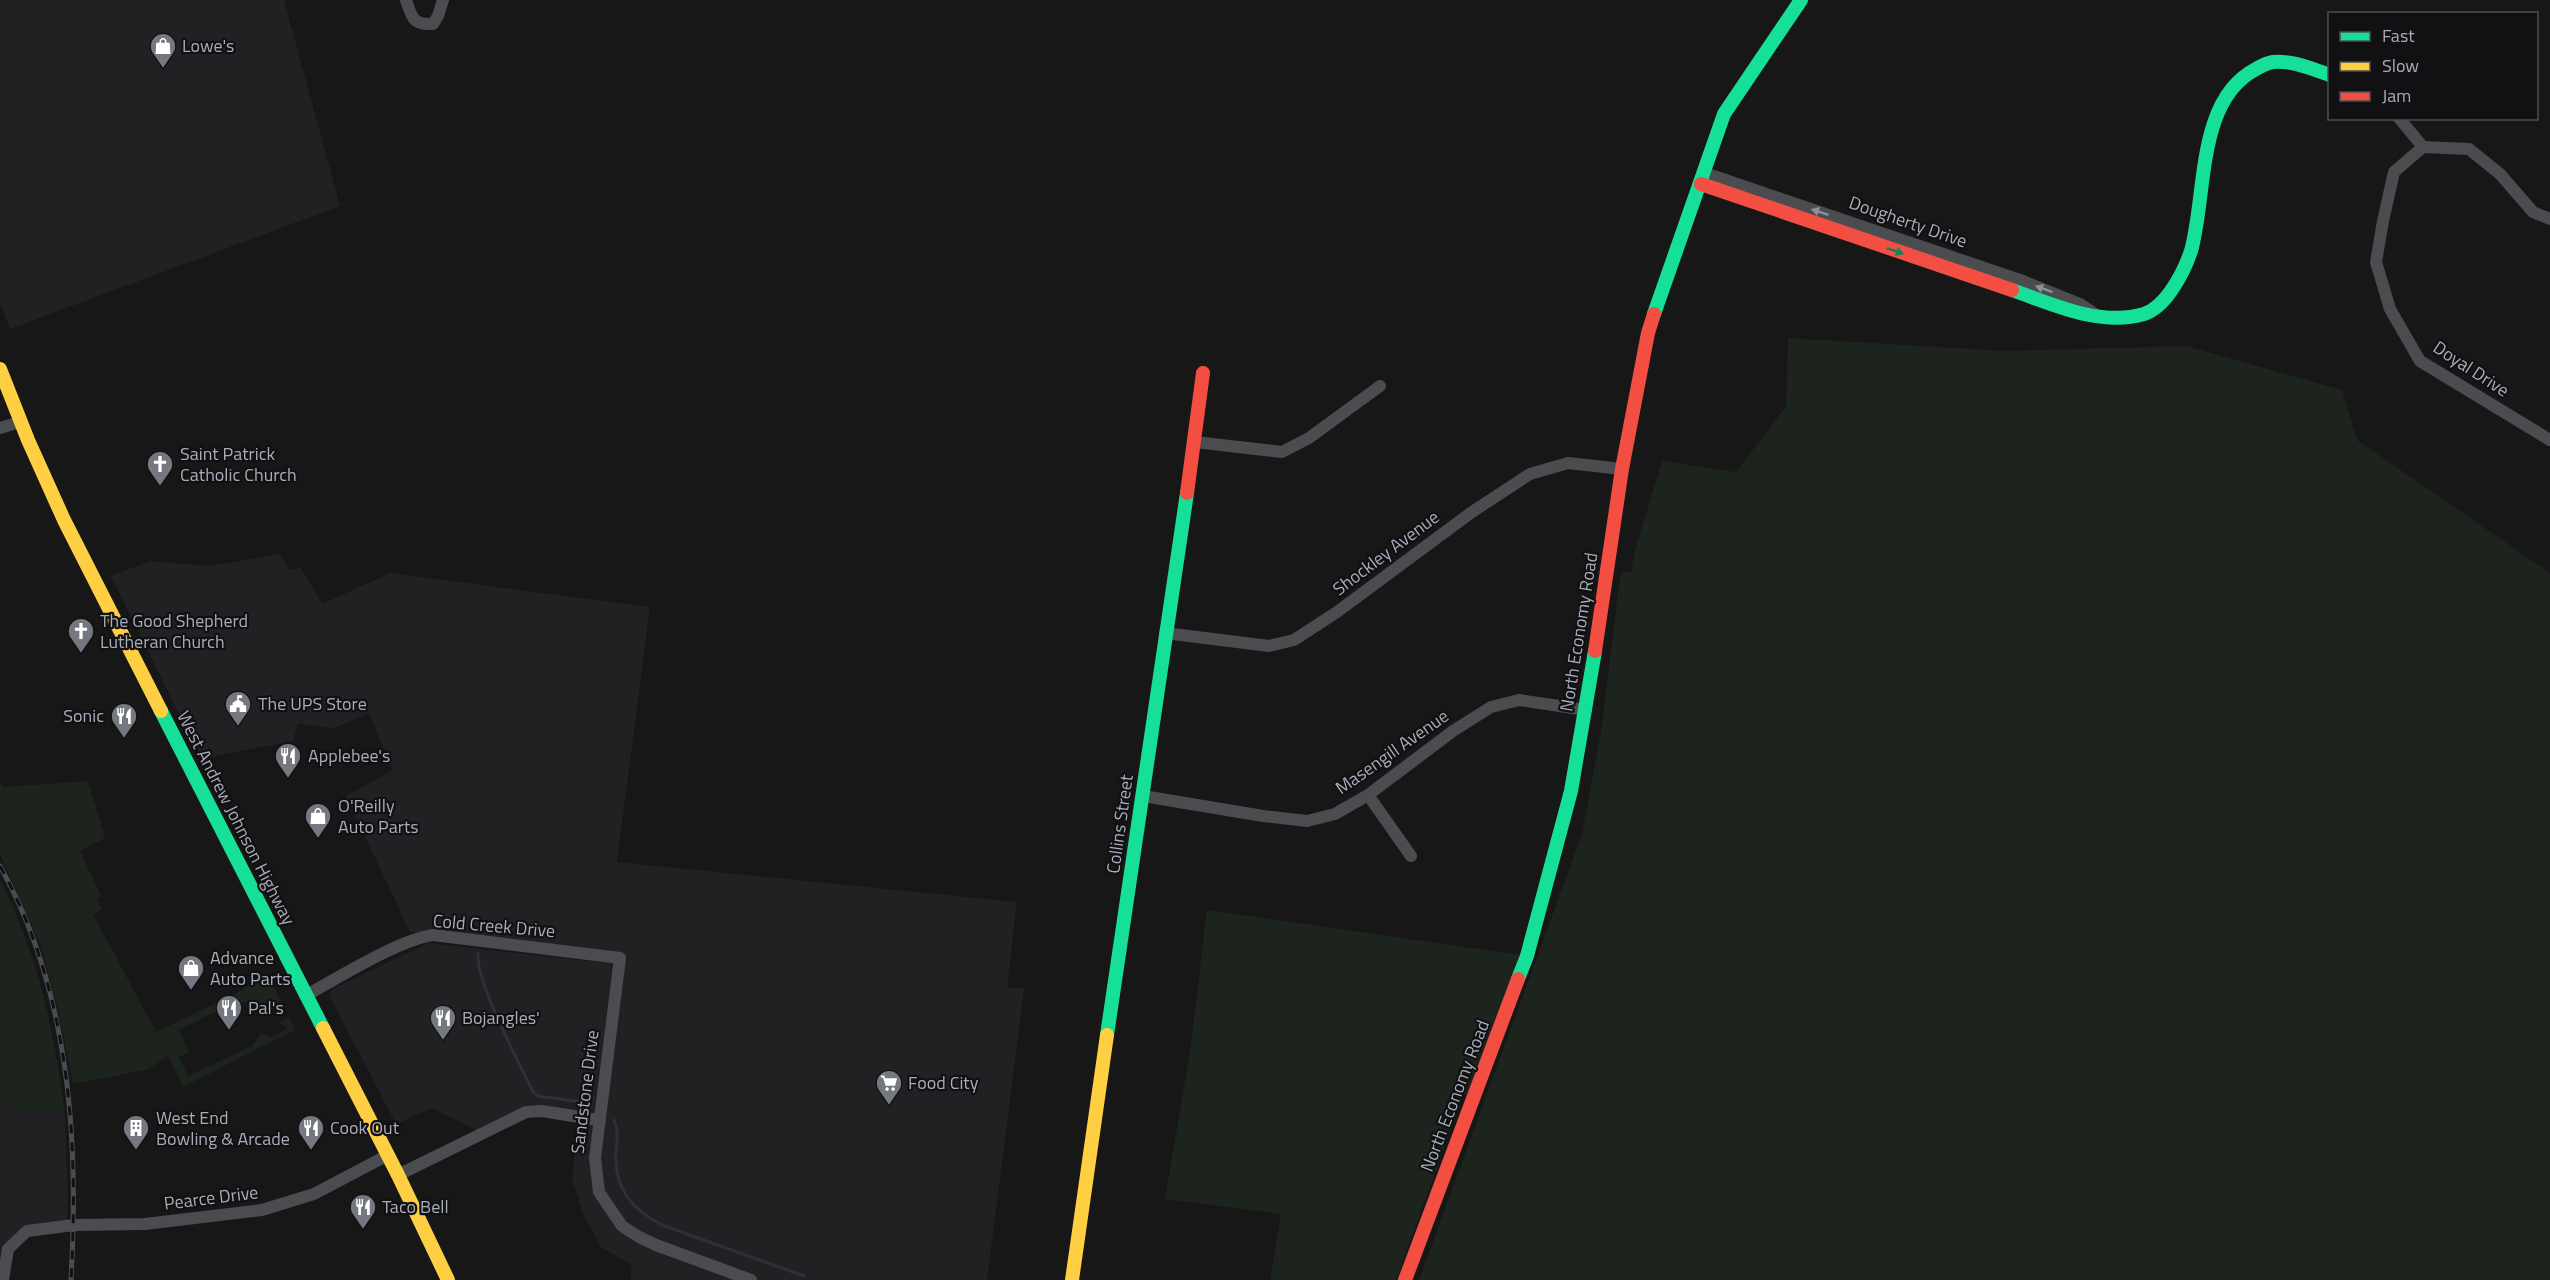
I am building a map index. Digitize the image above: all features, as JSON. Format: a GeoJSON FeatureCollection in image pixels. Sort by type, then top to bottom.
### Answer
{"type":"FeatureCollection","features":[{"type":"Feature","properties":{"kind":"street"},"geometry":{"type":"LineString","coordinates":[[406,0],[412,19],[422,24],[433,24],[443,0]]}},
{"type":"Feature","properties":{"kind":"street","name":"North Economy Road"},"geometry":{"type":"LineString","coordinates":[[1405,1280],[1527,956],[1571,791],[1586,710],[1622,469],[1648,333],[1724,114],[1801,0]]}},
{"type":"Feature","properties":{"kind":"street","name":"Dougherty Drive"},"geometry":{"type":"LineString","coordinates":[[1703,179],[1848,228],[2078,314],[2127,317],[2151,311],[2164,301],[2183,275],[2193,244],[2209,139],[2223,99],[2239,78],[2268,62],[2295,64],[2328,74]]}},
{"type":"Feature","properties":{"kind":"street"},"geometry":{"type":"LineString","coordinates":[[2401,120],[2422,147],[2469,149],[2500,174],[2534,212],[2550,219]]}},
{"type":"Feature","properties":{"kind":"street","name":"Doyal Drive"},"geometry":{"type":"LineString","coordinates":[[2422,147],[2394,172],[2383,221],[2376,261],[2390,309],[2421,362],[2550,440]]}},
{"type":"Feature","properties":{"kind":"street","name":"West Andrew Johnson Highway"},"geometry":{"type":"LineString","coordinates":[[0,369],[20,422],[64,520],[305,996],[398,1174],[448,1280]]}},
{"type":"Feature","properties":{"kind":"street","name":"Collins Street"},"geometry":{"type":"LineString","coordinates":[[1072,1280],[1165,633],[1195,442],[1203,373]]}},
{"type":"Feature","properties":{"kind":"street"},"geometry":{"type":"LineString","coordinates":[[1195,442],[1282,452],[1309,438],[1380,386]]}},
{"type":"Feature","properties":{"kind":"street"},"geometry":{"type":"LineString","coordinates":[[0,428],[20,422]]}},
{"type":"Feature","properties":{"kind":"street","name":"Shockley Avenue"},"geometry":{"type":"LineString","coordinates":[[1165,633],[1269,646],[1294,640],[1337,612],[1472,512],[1530,474],[1568,463],[1622,469]]}},
{"type":"Feature","properties":{"kind":"street","name":"Masengill Avenue"},"geometry":{"type":"LineString","coordinates":[[1143,796],[1307,821],[1335,814],[1368,795],[1410,762],[1491,706],[1519,699],[1586,710]]}},
{"type":"Feature","properties":{"kind":"street"},"geometry":{"type":"LineString","coordinates":[[1368,795],[1411,856]]}},
{"type":"Feature","properties":{"kind":"street","name":"Cold Creek Drive"},"geometry":{"type":"LineString","coordinates":[[305,996],[385,954],[418,939],[434,935],[620,958]]}},
{"type":"Feature","properties":{"kind":"street","name":"Sandstone Drive"},"geometry":{"type":"LineString","coordinates":[[620,958],[598,1120],[595,1174],[599,1192],[622,1226],[656,1245],[751,1280]]}},
{"type":"Feature","properties":{"kind":"street"},"geometry":{"type":"LineString","coordinates":[[398,1174],[526,1112],[598,1120]]}},
{"type":"Feature","properties":{"kind":"street","name":"Pearce Drive"},"geometry":{"type":"LineString","coordinates":[[3,1280],[9,1249],[27,1232],[74,1225],[145,1224],[262,1210],[314,1194],[388,1155]]}},
{"type":"Feature","properties":{"kind":"shaded area"},"geometry":{"type":"Polygon","coordinates":[[[0,0],[284,0],[340,206],[10,329],[0,303],[0,0]]]}},
{"type":"Feature","properties":{"kind":"shaded area"},"geometry":{"type":"Polygon","coordinates":[[[1788,338],[2005,351],[2186,346],[2342,390],[2357,440],[2550,573],[2550,1280],[1419,1280],[1582,834],[1601,732],[1620,576],[1623,572],[1631,572],[1635,550],[1662,461],[1736,472],[1786,406],[1788,338]]]}},
{"type":"Feature","properties":{"kind":"shaded area"},"geometry":{"type":"Polygon","coordinates":[[[280,554],[290,570],[301,568],[322,604],[390,573],[650,607],[617,862],[1017,902],[1007,987],[1024,989],[987,1280],[630,1280],[632,1265],[601,1247],[583,1214],[572,1179],[579,1117],[542,1111],[481,1132],[432,1108],[396,1124],[329,995],[334,988],[429,943],[605,963],[606,956],[410,932],[346,796],[393,770],[369,713],[334,728],[298,724],[293,741],[210,757],[200,756],[111,576],[150,561],[211,566],[280,554]]]}},
{"type":"Feature","properties":{"kind":"shaded area"},"geometry":{"type":"Polygon","coordinates":[[[88,781],[105,838],[80,851],[101,896],[97,899],[102,910],[93,914],[156,1032],[237,993],[256,981],[269,977],[281,1002],[265,1005],[240,1002],[218,1010],[179,1030],[189,1052],[179,1057],[188,1076],[252,1046],[261,1033],[271,1037],[288,1029],[279,1022],[289,1018],[295,1030],[183,1087],[168,1056],[149,1069],[73,1084],[58,1009],[41,946],[0,854],[0,782],[3,787],[88,781]]]}},
{"type":"Feature","properties":{"kind":"shaded area"},"geometry":{"type":"Polygon","coordinates":[[[0,880],[35,965],[56,1054],[65,1115],[0,1107],[0,880]]]}},
{"type":"Feature","properties":{"kind":"shaded area"},"geometry":{"type":"Polygon","coordinates":[[[1207,910],[1527,956],[1474,1096],[1464,1094],[1396,1280],[1270,1280],[1281,1214],[1165,1199],[1190,1052],[1207,910]]]}},
{"type":"Feature","properties":{"kind":"shaded area"},"geometry":{"type":"Polygon","coordinates":[[[0,1107],[65,1115],[68,1195],[67,1226],[27,1232],[8,1249],[0,1280],[0,1107]]]}},
{"type":"Feature","properties":{"kind":"waterway"},"geometry":{"type":"LineString","coordinates":[[478,953],[479,966],[490,1001],[533,1092],[538,1096],[589,1103]]}},
{"type":"Feature","properties":{"kind":"waterway"},"geometry":{"type":"LineString","coordinates":[[614,1120],[617,1132],[618,1176],[627,1196],[641,1212],[662,1225],[804,1276]]}},
{"type":"Feature","properties":{"kind":"railway"},"geometry":{"type":"LineString","coordinates":[[0,866],[23,914],[42,964],[65,1067],[71,1120],[73,1174],[71,1280]]}},
{"type":"Feature","properties":{"kind":"traffic: fast"},"geometry":{"type":"LineString","coordinates":[[1654,314],[1724,114],[1801,0]]}},
{"type":"Feature","properties":{"kind":"traffic: fast"},"geometry":{"type":"LineString","coordinates":[[2012,290],[2093,316],[2127,317],[2152,310],[2163,302],[2171,291],[2191,251],[2213,125],[2223,103],[2237,83],[2258,68],[2273,62],[2295,64],[2328,74]]}},
{"type":"Feature","properties":{"kind":"traffic: fast"},"geometry":{"type":"LineString","coordinates":[[1107,1035],[1187,493]]}},
{"type":"Feature","properties":{"kind":"traffic: fast"},"geometry":{"type":"LineString","coordinates":[[1518,979],[1527,956],[1571,791],[1595,651]]}},
{"type":"Feature","properties":{"kind":"traffic: fast"},"geometry":{"type":"LineString","coordinates":[[161,711],[323,1028]]}},
{"type":"Feature","properties":{"kind":"traffic: slow"},"geometry":{"type":"LineString","coordinates":[[0,369],[28,440],[64,520],[161,711]]}},
{"type":"Feature","properties":{"kind":"traffic: slow"},"geometry":{"type":"LineString","coordinates":[[323,1028],[398,1175],[448,1280]]}},
{"type":"Feature","properties":{"kind":"traffic: slow"},"geometry":{"type":"LineString","coordinates":[[1072,1280],[1107,1035]]}},
{"type":"Feature","properties":{"kind":"traffic: jam"},"geometry":{"type":"LineString","coordinates":[[1701,184],[2012,290]]}},
{"type":"Feature","properties":{"kind":"traffic: jam"},"geometry":{"type":"LineString","coordinates":[[1595,651],[1622,469],[1648,333],[1654,314]]}},
{"type":"Feature","properties":{"kind":"traffic: jam"},"geometry":{"type":"LineString","coordinates":[[1187,493],[1203,373]]}},
{"type":"Feature","properties":{"kind":"traffic: jam"},"geometry":{"type":"LineString","coordinates":[[1405,1280],[1518,979]]}},
{"type":"Feature","properties":{"kind":"place","name":"Lowe's"},"geometry":{"type":"Point","coordinates":[163,69]}},
{"type":"Feature","properties":{"kind":"place","name":"Saint Patrick Catholic Church"},"geometry":{"type":"Point","coordinates":[160,487]}},
{"type":"Feature","properties":{"kind":"place","name":"The Good Shepherd Lutheran Church"},"geometry":{"type":"Point","coordinates":[81,654]}},
{"type":"Feature","properties":{"kind":"place","name":"The UPS Store"},"geometry":{"type":"Point","coordinates":[238,727]}},
{"type":"Feature","properties":{"kind":"place","name":"Sonic"},"geometry":{"type":"Point","coordinates":[124,739]}},
{"type":"Feature","properties":{"kind":"place","name":"Applebee's"},"geometry":{"type":"Point","coordinates":[288,779]}},
{"type":"Feature","properties":{"kind":"place","name":"O'Reilly Auto Parts"},"geometry":{"type":"Point","coordinates":[318,839]}},
{"type":"Feature","properties":{"kind":"place","name":"Advance Auto Parts"},"geometry":{"type":"Point","coordinates":[191,991]}},
{"type":"Feature","properties":{"kind":"place","name":"Pal's"},"geometry":{"type":"Point","coordinates":[229,1031]}},
{"type":"Feature","properties":{"kind":"place","name":"Bojangles'"},"geometry":{"type":"Point","coordinates":[443,1041]}},
{"type":"Feature","properties":{"kind":"place","name":"Food City"},"geometry":{"type":"Point","coordinates":[889,1106]}},
{"type":"Feature","properties":{"kind":"place","name":"West End Bowling & Arcade"},"geometry":{"type":"Point","coordinates":[136,1151]}},
{"type":"Feature","properties":{"kind":"place","name":"Cook Out"},"geometry":{"type":"Point","coordinates":[311,1151]}},
{"type":"Feature","properties":{"kind":"place","name":"Taco Bell"},"geometry":{"type":"Point","coordinates":[363,1230]}}]}
